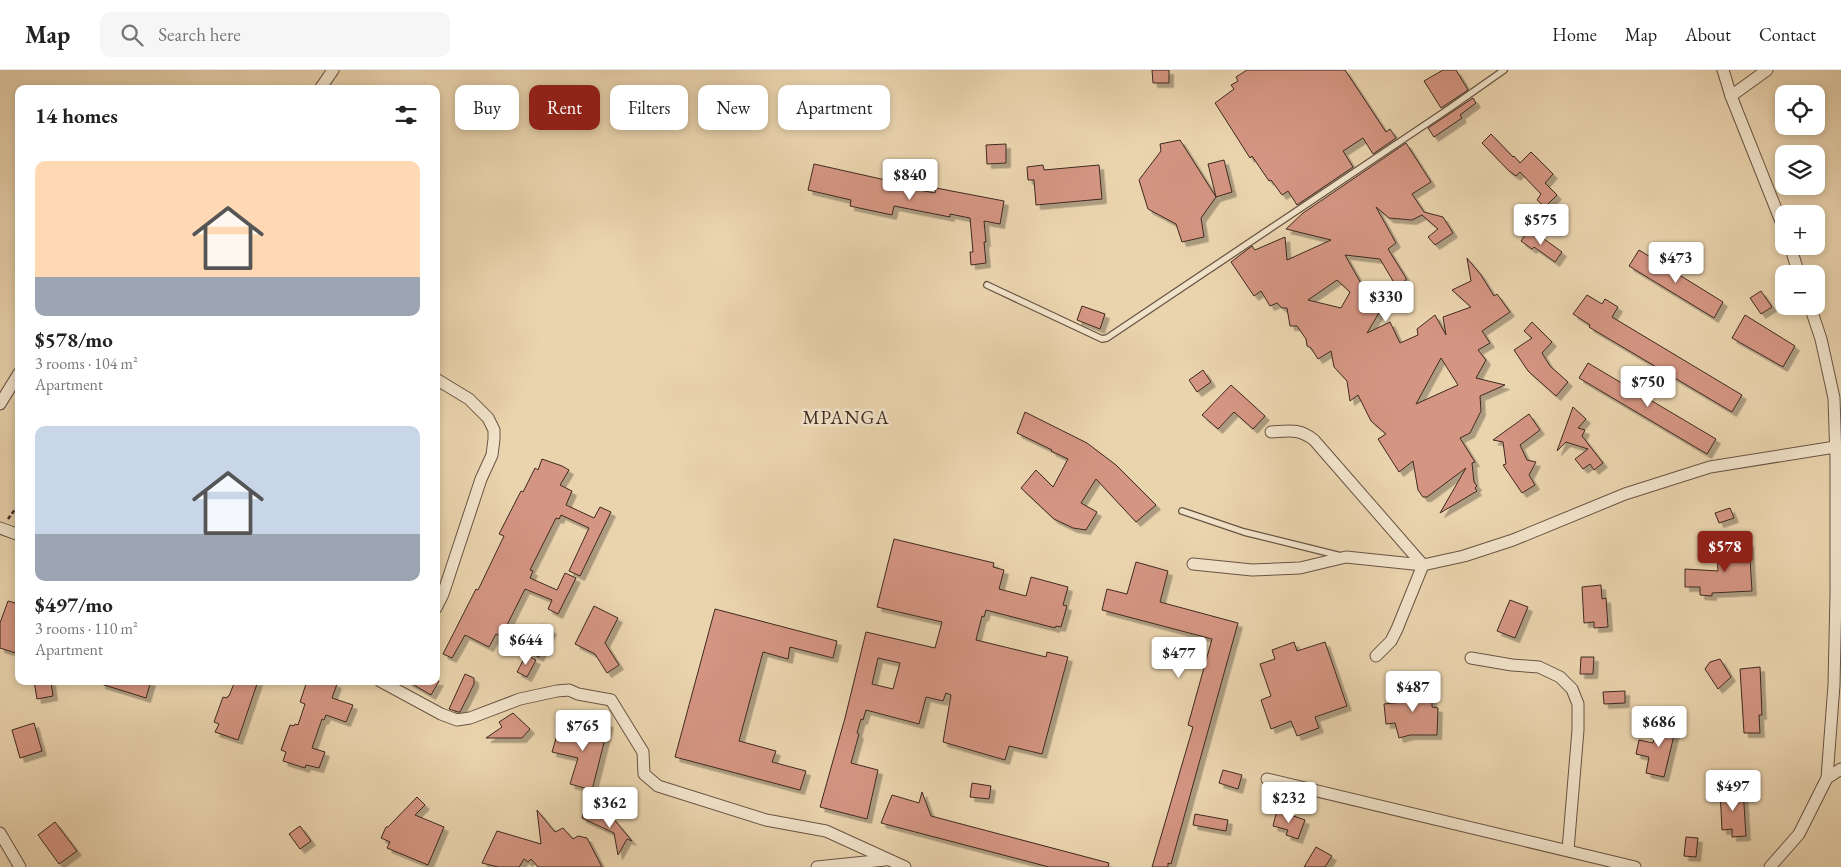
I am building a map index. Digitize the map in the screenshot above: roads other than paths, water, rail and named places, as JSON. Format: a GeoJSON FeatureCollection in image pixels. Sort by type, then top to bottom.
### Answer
{"type":"FeatureCollection","features":[{"type":"Feature","properties":{"kind":"street"},"geometry":{"type":"LineString","coordinates":[[323,85],[333,70]]}},
{"type":"Feature","properties":{"kind":"street"},"geometry":{"type":"LineString","coordinates":[[1723,70],[1731,96],[1775,206]]}},
{"type":"Feature","properties":{"kind":"street"},"geometry":{"type":"LineString","coordinates":[[1731,96],[1767,70]]}},
{"type":"Feature","properties":{"kind":"street"},"geometry":{"type":"LineString","coordinates":[[1770,867],[1799,834],[1827,778],[1834,685],[1839,460],[1835,447],[1834,398],[1821,339],[1813,315]]}},
{"type":"Feature","properties":{"kind":"street"},"geometry":{"type":"LineString","coordinates":[[0,404],[15,380]]}},
{"type":"Feature","properties":{"kind":"street"},"geometry":{"type":"LineString","coordinates":[[440,382],[469,400],[488,418],[494,430],[494,439],[492,456],[481,479],[440,600]]}},
{"type":"Feature","properties":{"kind":"street"},"geometry":{"type":"LineString","coordinates":[[1271,432],[1293,430],[1305,433],[1314,440],[1423,565]]}},
{"type":"Feature","properties":{"kind":"street"},"geometry":{"type":"LineString","coordinates":[[1193,564],[1252,570],[1300,568],[1346,557],[1423,565],[1464,556],[1513,540],[1625,494],[1710,467],[1835,447]]}},
{"type":"Feature","properties":{"kind":"street"},"geometry":{"type":"LineString","coordinates":[[1,528],[15,533]]}},
{"type":"Feature","properties":{"kind":"street"},"geometry":{"type":"LineString","coordinates":[[1376,656],[1391,641],[1398,629],[1423,565]]}},
{"type":"Feature","properties":{"kind":"street"},"geometry":{"type":"LineString","coordinates":[[1471,658],[1512,665],[1539,667],[1560,677],[1572,689],[1578,704],[1578,730],[1568,850]]}},
{"type":"Feature","properties":{"kind":"street"},"geometry":{"type":"LineString","coordinates":[[388,685],[441,714],[457,720],[470,718],[520,699],[557,691],[569,690],[578,694],[611,700],[644,752],[644,774],[658,786],[766,820],[826,832],[905,867]]}},
{"type":"Feature","properties":{"kind":"street"},"geometry":{"type":"LineString","coordinates":[[1827,778],[1841,769]]}},
{"type":"Feature","properties":{"kind":"street"},"geometry":{"type":"LineString","coordinates":[[1268,779],[1635,867]]}},
{"type":"Feature","properties":{"kind":"street"},"geometry":{"type":"LineString","coordinates":[[0,833],[20,867]]}},
{"type":"Feature","properties":{"kind":"street"},"geometry":{"type":"LineString","coordinates":[[817,867],[886,860]]}},
{"type":"Feature","properties":{"kind":"lane"},"geometry":{"type":"LineString","coordinates":[[987,285],[1102,339],[1106,338],[1504,70]]}},
{"type":"Feature","properties":{"kind":"lane"},"geometry":{"type":"LineString","coordinates":[[1182,511],[1244,532],[1346,557]]}},
{"type":"Feature","properties":{"kind":"district","name":"MPANGA"},"geometry":{"type":"Point","coordinates":[846,417]}}]}
